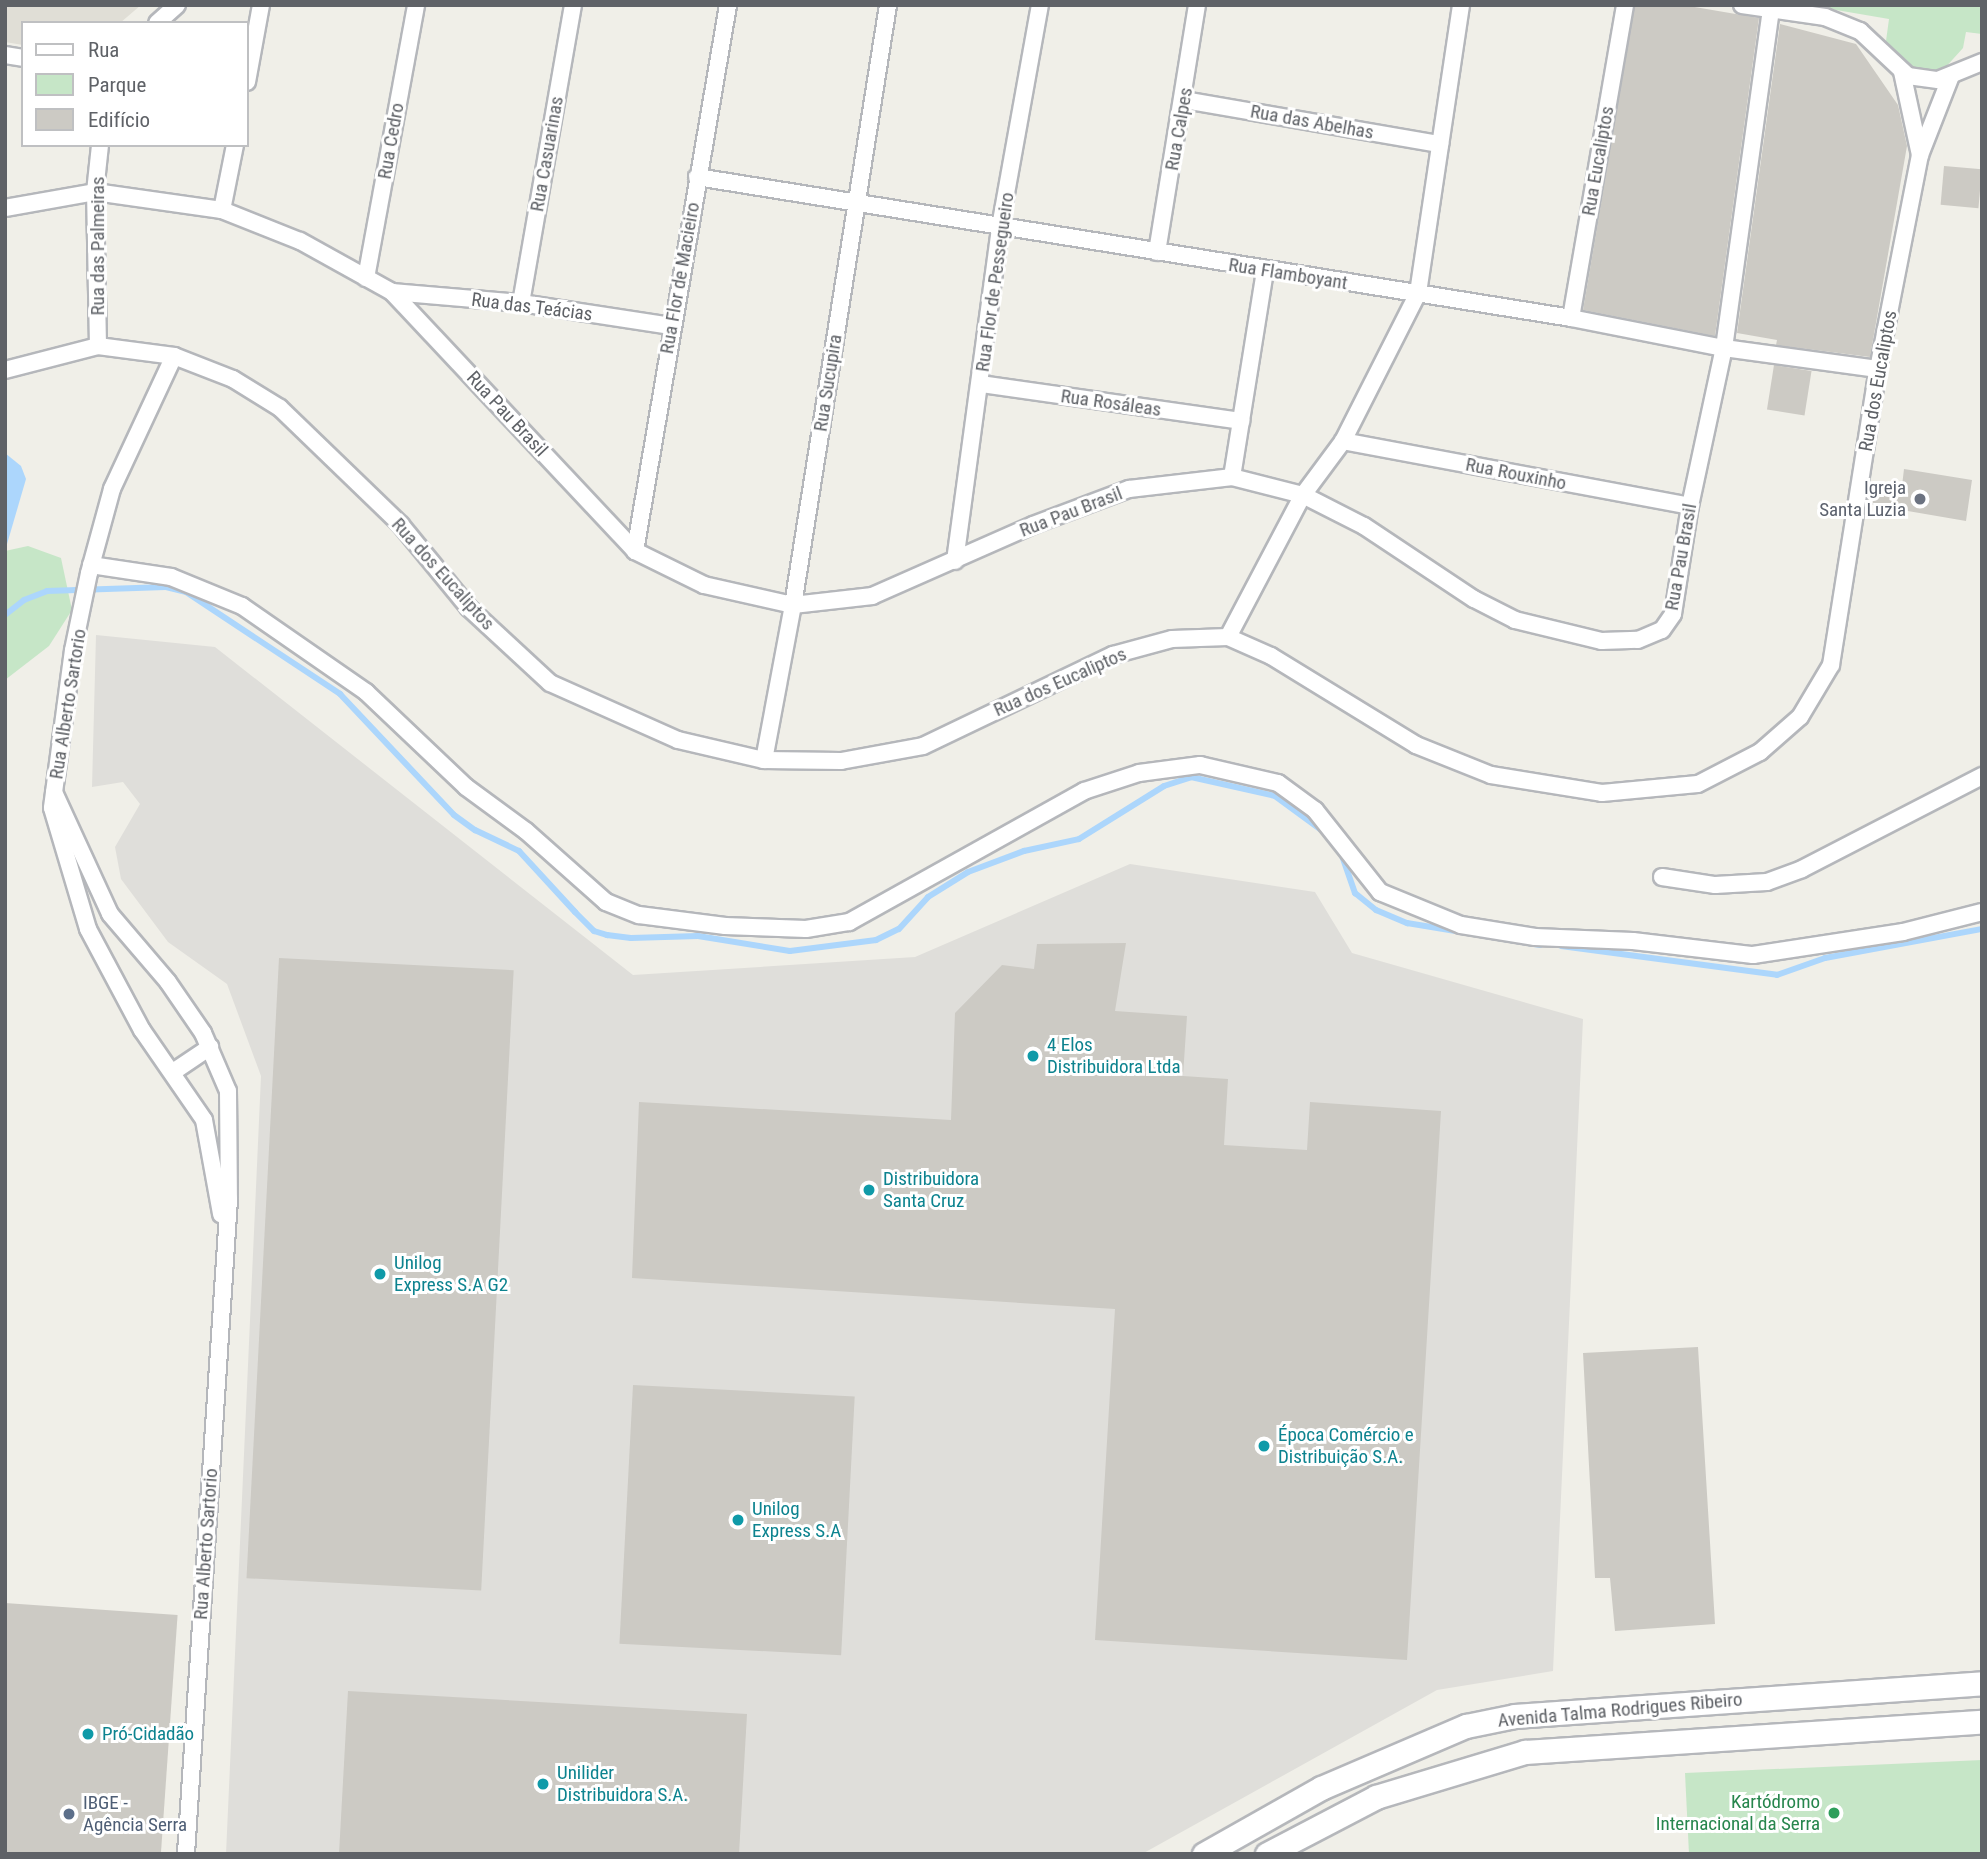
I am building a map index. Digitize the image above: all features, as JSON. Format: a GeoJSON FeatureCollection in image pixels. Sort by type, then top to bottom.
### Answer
{"type":"FeatureCollection","features":[{"type":"Feature","properties":{"kind":"main road","name":"Avenida Talma Rodrigues Ribeiro"},"geometry":{"type":"LineString","coordinates":[[1204,1854],[1321,1788],[1466,1726],[1515,1716],[1982,1683]]}},
{"type":"Feature","properties":{"kind":"main road","name":"Avenida Talma Rodrigues Ribeiro"},"geometry":{"type":"LineString","coordinates":[[1266,1854],[1376,1797],[1525,1752],[1982,1722]]}},
{"type":"Feature","properties":{"kind":"street"},"geometry":{"type":"LineString","coordinates":[[159,21],[177,5]]}},
{"type":"Feature","properties":{"kind":"street"},"geometry":{"type":"LineString","coordinates":[[248,76],[261,5]]}},
{"type":"Feature","properties":{"kind":"street","name":"Rua Cedro"},"geometry":{"type":"LineString","coordinates":[[366,278],[416,5]]}},
{"type":"Feature","properties":{"kind":"street","name":"Rua Casuarinas"},"geometry":{"type":"LineString","coordinates":[[521,303],[573,5]]}},
{"type":"Feature","properties":{"kind":"street","name":"Rua Flor de Macieiro"},"geometry":{"type":"LineString","coordinates":[[635,551],[671,326],[728,5]]}},
{"type":"Feature","properties":{"kind":"street","name":"Rua Sucupira"},"geometry":{"type":"LineString","coordinates":[[764,760],[793,606],[887,5]]}},
{"type":"Feature","properties":{"kind":"street","name":"Rua Flor de Pessegueiro"},"geometry":{"type":"LineString","coordinates":[[955,561],[981,384],[1000,227],[1040,5]]}},
{"type":"Feature","properties":{"kind":"street","name":"Rua Calpes"},"geometry":{"type":"LineString","coordinates":[[1157,252],[1198,5]]}},
{"type":"Feature","properties":{"kind":"street"},"geometry":{"type":"LineString","coordinates":[[1228,637],[1303,495],[1343,441],[1418,293],[1461,5]]}},
{"type":"Feature","properties":{"kind":"street","name":"Rua Eucaliptos"},"geometry":{"type":"LineString","coordinates":[[1571,318],[1625,5]]}},
{"type":"Feature","properties":{"kind":"street"},"geometry":{"type":"LineString","coordinates":[[1741,5],[1825,17],[1860,31],[1902,72],[1925,79],[1951,76],[1982,62]]}},
{"type":"Feature","properties":{"kind":"street","name":"Rua Pau Brasil"},"geometry":{"type":"LineString","coordinates":[[5,208],[94,192],[222,211],[300,241],[392,292],[635,551],[704,585],[793,606],[872,596],[1129,489],[1232,477],[1303,495],[1364,526],[1474,599],[1515,620],[1601,640],[1638,640],[1662,630],[1673,614],[1690,506],[1724,348],[1771,9]]}},
{"type":"Feature","properties":{"kind":"street","name":"Rua dos Eucaliptos"},"geometry":{"type":"LineString","coordinates":[[1902,72],[1920,156]]}},
{"type":"Feature","properties":{"kind":"street","name":"Rua dos Eucaliptos"},"geometry":{"type":"LineString","coordinates":[[5,370],[98,346],[174,356],[233,379],[280,408],[401,525],[469,608],[550,683],[678,740],[764,760],[841,761],[923,746],[1113,655],[1172,639],[1228,637],[1271,656],[1416,744],[1491,775],[1602,793],[1698,785],[1760,752],[1800,717],[1831,665],[1878,369],[1920,156],[1951,76]]}},
{"type":"Feature","properties":{"kind":"street","name":"Rua das Abelhas"},"geometry":{"type":"LineString","coordinates":[[1184,100],[1440,144]]}},
{"type":"Feature","properties":{"kind":"street","name":"Rua das Palmeiras"},"geometry":{"type":"LineString","coordinates":[[98,346],[94,192],[100,147]]}},
{"type":"Feature","properties":{"kind":"street"},"geometry":{"type":"LineString","coordinates":[[222,211],[235,147]]}},
{"type":"Feature","properties":{"kind":"street","name":"Rua Flamboyant"},"geometry":{"type":"LineString","coordinates":[[697,177],[1265,272],[1571,318],[1724,348],[1878,369]]}},
{"type":"Feature","properties":{"kind":"street"},"geometry":{"type":"LineString","coordinates":[[1232,477],[1265,272]]}},
{"type":"Feature","properties":{"kind":"street","name":"Rua das Teácias"},"geometry":{"type":"LineString","coordinates":[[392,292],[521,303],[671,326]]}},
{"type":"Feature","properties":{"kind":"street"},"geometry":{"type":"LineString","coordinates":[[174,356],[112,489],[90,569],[171,577],[242,606],[366,692],[466,787],[526,831],[606,902],[639,915],[779,928],[849,922],[1084,791],[1139,773],[1200,765],[1278,783],[1315,810],[1380,892],[1461,925],[1535,937],[1633,941],[1753,955],[1903,932],[1982,912]]}},
{"type":"Feature","properties":{"kind":"street","name":"Rua Rosáleas"},"geometry":{"type":"LineString","coordinates":[[981,384],[1241,421]]}},
{"type":"Feature","properties":{"kind":"street","name":"Rua Rouxinho"},"geometry":{"type":"LineString","coordinates":[[1343,441],[1690,506]]}},
{"type":"Feature","properties":{"kind":"street","name":"Rua Alberto Sartorio"},"geometry":{"type":"LineString","coordinates":[[90,569],[54,792],[56,828],[88,929],[142,1030],[204,1120],[225,1235]]}},
{"type":"Feature","properties":{"kind":"street"},"geometry":{"type":"LineString","coordinates":[[1662,877],[1715,885],[1767,882],[1802,869],[1982,776]]}},
{"type":"Feature","properties":{"kind":"street","name":"Rua Alberto Sartorio"},"geometry":{"type":"LineString","coordinates":[[54,792],[110,914],[168,982],[210,1047],[228,1091],[225,1235],[186,1854]]}},
{"type":"Feature","properties":{"kind":"street"},"geometry":{"type":"LineString","coordinates":[[173,1072],[210,1047]]}},
{"type":"Feature","properties":{"kind":"shaded area"},"geometry":{"type":"Polygon","coordinates":[[[5,5],[141,5],[122,21],[21,21],[21,45],[5,42],[5,5]]]}},
{"type":"Feature","properties":{"kind":"shaded area"},"geometry":{"type":"Polygon","coordinates":[[[96,635],[215,647],[633,975],[915,957],[1130,864],[1315,892],[1352,953],[1583,1019],[1553,1671],[1437,1690],[1142,1854],[226,1854],[261,1076],[227,984],[168,942],[121,879],[115,847],[140,804],[123,782],[92,787],[96,635]]]}},
{"type":"Feature","properties":{"kind":"green space"},"geometry":{"type":"Polygon","coordinates":[[[1807,5],[1982,5],[1982,34],[1966,32],[1963,48],[1944,69],[1915,72],[1892,55],[1886,41],[1889,19],[1807,5]]]}},
{"type":"Feature","properties":{"kind":"green space"},"geometry":{"type":"Polygon","coordinates":[[[28,546],[61,558],[72,610],[49,646],[5,680],[5,551],[28,546]]]}},
{"type":"Feature","properties":{"kind":"green space","name":"Kartódromo Internacional da Serra"},"geometry":{"type":"Polygon","coordinates":[[[1982,1760],[1982,1854],[1689,1854],[1685,1773],[1982,1760]]]}},
{"type":"Feature","properties":{"kind":"water"},"geometry":{"type":"Polygon","coordinates":[[[5,453],[21,466],[26,479],[5,551],[5,453]]]}},
{"type":"Feature","properties":{"kind":"building"},"geometry":{"type":"Polygon","coordinates":[[[1635,5],[1683,5],[1759,18],[1715,336],[1583,310],[1635,5]]]}},
{"type":"Feature","properties":{"kind":"building"},"geometry":{"type":"Polygon","coordinates":[[[1780,24],[1856,44],[1898,105],[1907,146],[1870,357],[1776,345],[1777,340],[1737,333],[1780,24]]]}},
{"type":"Feature","properties":{"kind":"building"},"geometry":{"type":"Polygon","coordinates":[[[1944,166],[1982,169],[1978,208],[1941,205],[1944,166]]]}},
{"type":"Feature","properties":{"kind":"building"},"geometry":{"type":"Polygon","coordinates":[[[1774,365],[1812,371],[1804,415],[1767,409],[1774,365]]]}},
{"type":"Feature","properties":{"kind":"building","name":"Igreja Santa Luzia"},"geometry":{"type":"Polygon","coordinates":[[[1904,469],[1972,480],[1966,521],[1867,504],[1870,489],[1901,494],[1904,469]]]}},
{"type":"Feature","properties":{"kind":"building","name":"Época Comércio e Distribuição S.A."},"geometry":{"type":"Polygon","coordinates":[[[1126,943],[1115,1011],[1187,1016],[1183,1076],[1228,1079],[1224,1145],[1307,1150],[1310,1102],[1441,1111],[1407,1660],[1095,1640],[1115,1309],[632,1278],[639,1102],[951,1120],[955,1013],[1002,965],[1034,969],[1037,944],[1126,943]]]}},
{"type":"Feature","properties":{"kind":"building","name":"Unilog Express S.A G2"},"geometry":{"type":"Polygon","coordinates":[[[279,958],[514,970],[481,1590],[246,1578],[279,958]]]}},
{"type":"Feature","properties":{"kind":"building"},"geometry":{"type":"Polygon","coordinates":[[[1698,1347],[1715,1624],[1615,1631],[1610,1578],[1595,1578],[1583,1353],[1698,1347]]]}},
{"type":"Feature","properties":{"kind":"building","name":"Unilog Express S.A"},"geometry":{"type":"Polygon","coordinates":[[[633,1385],[855,1397],[841,1655],[619,1644],[633,1385]]]}},
{"type":"Feature","properties":{"kind":"building","name":"Pró-Cidadão"},"geometry":{"type":"Polygon","coordinates":[[[5,1603],[178,1615],[161,1854],[5,1854],[5,1603]]]}},
{"type":"Feature","properties":{"kind":"building","name":"Unilider Distribuidora S.A."},"geometry":{"type":"Polygon","coordinates":[[[348,1691],[747,1714],[739,1854],[339,1854],[348,1691]]]}},
{"type":"Feature","properties":{"kind":"waterway"},"geometry":{"type":"LineString","coordinates":[[5,615],[24,600],[47,591],[166,587],[186,592],[340,694],[454,815],[475,830],[519,851],[594,931],[607,935],[631,938],[698,936],[790,951],[876,940],[899,929],[928,897],[968,872],[1024,851],[1079,839],[1164,786],[1191,777],[1275,796],[1324,832]]}},
{"type":"Feature","properties":{"kind":"waterway"},"geometry":{"type":"LineString","coordinates":[[1340,850],[1355,893],[1376,910],[1407,923],[1540,945]]}},
{"type":"Feature","properties":{"kind":"waterway"},"geometry":{"type":"LineString","coordinates":[[1561,946],[1777,975],[1825,958],[1982,929]]}},
{"type":"Feature","properties":{"kind":"place","name":"Igreja Santa Luzia"},"geometry":{"type":"Point","coordinates":[1920,499]}},
{"type":"Feature","properties":{"kind":"place","name":"4 Elos Distribuidora Ltda"},"geometry":{"type":"Point","coordinates":[1033,1056]}},
{"type":"Feature","properties":{"kind":"place","name":"Distribuidora Santa Cruz"},"geometry":{"type":"Point","coordinates":[869,1190]}},
{"type":"Feature","properties":{"kind":"place","name":"Unilog Express S.A G2"},"geometry":{"type":"Point","coordinates":[380,1274]}},
{"type":"Feature","properties":{"kind":"place","name":"Época Comércio e Distribuição S.A."},"geometry":{"type":"Point","coordinates":[1264,1446]}},
{"type":"Feature","properties":{"kind":"place","name":"Unilog Express S.A"},"geometry":{"type":"Point","coordinates":[738,1520]}},
{"type":"Feature","properties":{"kind":"place","name":"Pró-Cidadão"},"geometry":{"type":"Point","coordinates":[88,1734]}},
{"type":"Feature","properties":{"kind":"place","name":"Unilider Distribuidora S.A."},"geometry":{"type":"Point","coordinates":[543,1784]}},
{"type":"Feature","properties":{"kind":"place","name":"Kartódromo Internacional da Serra"},"geometry":{"type":"Point","coordinates":[1834,1813]}},
{"type":"Feature","properties":{"kind":"place","name":"IBGE - Agência Serra"},"geometry":{"type":"Point","coordinates":[69,1814]}}]}
